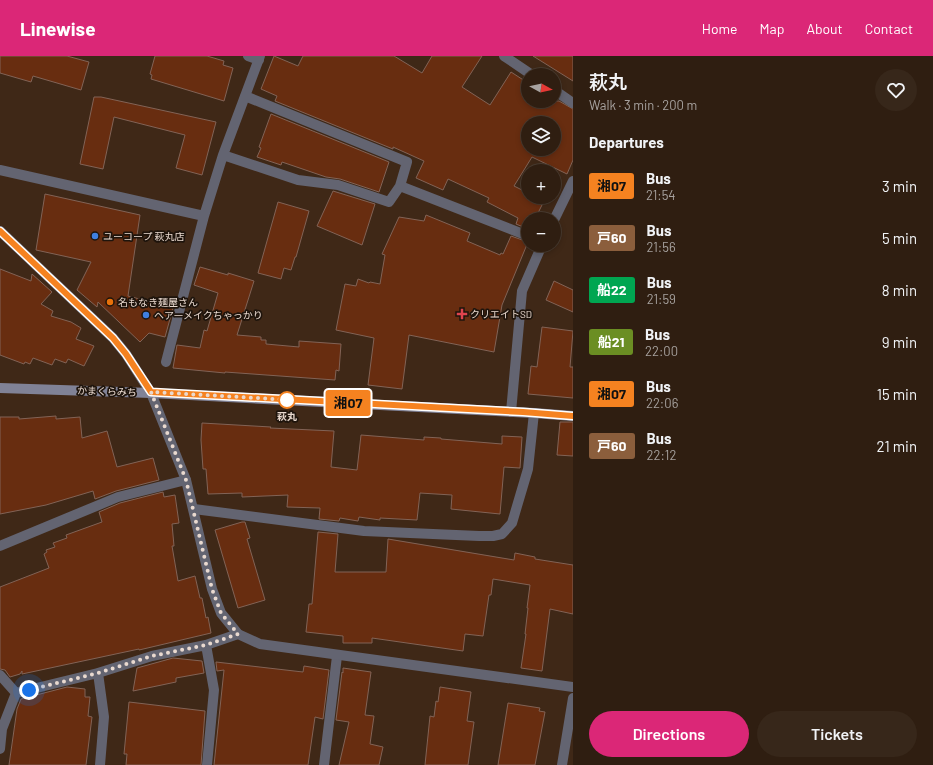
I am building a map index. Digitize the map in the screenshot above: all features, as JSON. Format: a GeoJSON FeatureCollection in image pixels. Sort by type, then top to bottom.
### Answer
{"type":"FeatureCollection","features":[{"type":"Feature","properties":{"kind":"main road","name":"かまくらみち"},"geometry":{"type":"LineString","coordinates":[[0,388],[151,392],[573,416]]}},
{"type":"Feature","properties":{"kind":"street"},"geometry":{"type":"LineString","coordinates":[[166,362],[204,216],[244,96],[259,58],[248,56]]}},
{"type":"Feature","properties":{"kind":"street"},"geometry":{"type":"LineString","coordinates":[[504,56],[522,68]]}},
{"type":"Feature","properties":{"kind":"street"},"geometry":{"type":"LineString","coordinates":[[561,95],[573,103]]}},
{"type":"Feature","properties":{"kind":"street"},"geometry":{"type":"LineString","coordinates":[[224,155],[298,180],[338,185],[389,202],[400,186],[407,162],[244,96]]}},
{"type":"Feature","properties":{"kind":"street"},"geometry":{"type":"LineString","coordinates":[[0,170],[204,216]]}},
{"type":"Feature","properties":{"kind":"street"},"geometry":{"type":"LineString","coordinates":[[558,212],[573,181]]}},
{"type":"Feature","properties":{"kind":"street"},"geometry":{"type":"LineString","coordinates":[[400,186],[521,233]]}},
{"type":"Feature","properties":{"kind":"street"},"geometry":{"type":"LineString","coordinates":[[0,231],[113,338],[126,354],[151,392],[186,480],[212,589],[221,613],[238,634],[260,644],[337,656],[573,687]]}},
{"type":"Feature","properties":{"kind":"street"},"geometry":{"type":"LineString","coordinates":[[511,412],[522,291],[539,252]]}},
{"type":"Feature","properties":{"kind":"street"},"geometry":{"type":"LineString","coordinates":[[194,509],[364,531],[479,536],[493,536],[502,534],[512,522],[528,469],[534,413]]}},
{"type":"Feature","properties":{"kind":"street"},"geometry":{"type":"LineString","coordinates":[[0,546],[118,497],[186,480]]}},
{"type":"Feature","properties":{"kind":"street"},"geometry":{"type":"LineString","coordinates":[[16,693],[98,673],[152,656],[206,645],[238,634]]}},
{"type":"Feature","properties":{"kind":"street"},"geometry":{"type":"LineString","coordinates":[[206,645],[214,690],[207,765]]}},
{"type":"Feature","properties":{"kind":"street"},"geometry":{"type":"LineString","coordinates":[[324,765],[337,656]]}},
{"type":"Feature","properties":{"kind":"street"},"geometry":{"type":"LineString","coordinates":[[98,673],[104,717],[100,765]]}},
{"type":"Feature","properties":{"kind":"street"},"geometry":{"type":"LineString","coordinates":[[0,675],[16,693]]}},
{"type":"Feature","properties":{"kind":"street"},"geometry":{"type":"LineString","coordinates":[[0,749],[2,729],[16,693]]}},
{"type":"Feature","properties":{"kind":"street"},"geometry":{"type":"LineString","coordinates":[[562,765],[573,698]]}},
{"type":"Feature","properties":{"kind":"building"},"geometry":{"type":"Polygon","coordinates":[[[0,56],[67,56],[89,62],[81,90],[33,76],[31,82],[0,73],[0,56]]]}},
{"type":"Feature","properties":{"kind":"building"},"geometry":{"type":"Polygon","coordinates":[[[155,56],[207,56],[224,61],[223,65],[233,68],[224,101],[151,79],[152,75],[150,74],[155,56]]]}},
{"type":"Feature","properties":{"kind":"building"},"geometry":{"type":"Polygon","coordinates":[[[274,56],[298,66],[303,56],[394,56],[422,73],[432,56],[482,56],[462,87],[490,105],[511,72],[521,78],[521,108],[561,108],[561,102],[573,109],[573,160],[567,174],[561,171],[561,164],[546,164],[532,157],[528,164],[521,164],[521,175],[514,186],[521,190],[521,204],[542,204],[538,212],[521,212],[521,226],[516,224],[518,218],[487,202],[489,198],[448,179],[443,190],[416,178],[424,161],[393,147],[393,149],[275,101],[277,96],[261,89],[274,56]]]}},
{"type":"Feature","properties":{"kind":"building"},"geometry":{"type":"Polygon","coordinates":[[[533,56],[573,56],[573,81],[561,74],[561,68],[552,68],[533,56]]]}},
{"type":"Feature","properties":{"kind":"building"},"geometry":{"type":"Polygon","coordinates":[[[94,97],[101,97],[216,122],[202,175],[176,168],[185,135],[114,117],[103,169],[80,164],[94,97]]]}},
{"type":"Feature","properties":{"kind":"building"},"geometry":{"type":"Polygon","coordinates":[[[271,114],[389,162],[379,192],[340,179],[326,177],[282,162],[281,165],[257,157],[271,114]]]}},
{"type":"Feature","properties":{"kind":"building"},"geometry":{"type":"Polygon","coordinates":[[[333,191],[375,204],[362,245],[317,226],[333,191]]]}},
{"type":"Feature","properties":{"kind":"building"},"geometry":{"type":"Polygon","coordinates":[[[45,194],[140,215],[128,296],[173,308],[165,337],[149,333],[140,342],[98,302],[97,307],[77,290],[91,262],[36,250],[45,194]]]}},
{"type":"Feature","properties":{"kind":"building"},"geometry":{"type":"Polygon","coordinates":[[[278,202],[309,211],[291,270],[284,268],[281,279],[258,273],[278,202]]]}},
{"type":"Feature","properties":{"kind":"building"},"geometry":{"type":"Polygon","coordinates":[[[426,215],[470,233],[467,241],[500,255],[501,253],[503,254],[511,236],[521,240],[521,252],[524,252],[502,305],[494,352],[409,335],[402,389],[368,385],[374,338],[336,330],[345,284],[356,286],[358,279],[369,283],[380,284],[385,255],[382,254],[399,217],[424,221],[426,215]]]}},
{"type":"Feature","properties":{"kind":"building"},"geometry":{"type":"Polygon","coordinates":[[[200,267],[228,275],[228,273],[254,281],[237,335],[261,337],[261,340],[266,340],[266,344],[299,347],[299,341],[341,344],[339,371],[336,370],[335,380],[173,368],[177,345],[200,348],[204,330],[207,331],[218,293],[194,285],[200,267]]]}},
{"type":"Feature","properties":{"kind":"building"},"geometry":{"type":"Polygon","coordinates":[[[0,269],[31,281],[32,274],[52,292],[41,304],[53,311],[51,316],[71,322],[81,328],[76,339],[94,346],[84,366],[68,359],[66,363],[55,359],[52,365],[33,358],[30,364],[25,362],[24,364],[0,355],[0,269]]]}},
{"type":"Feature","properties":{"kind":"building"},"geometry":{"type":"Polygon","coordinates":[[[554,281],[573,290],[573,312],[546,300],[554,281]]]}},
{"type":"Feature","properties":{"kind":"building"},"geometry":{"type":"Polygon","coordinates":[[[542,327],[573,331],[570,367],[573,367],[573,398],[528,394],[531,366],[537,367],[542,327]]]}},
{"type":"Feature","properties":{"kind":"building"},"geometry":{"type":"Polygon","coordinates":[[[56,416],[56,419],[80,417],[82,438],[107,431],[117,467],[153,458],[159,480],[116,491],[95,499],[93,491],[46,505],[0,514],[0,417],[19,417],[19,419],[56,416]]]}},
{"type":"Feature","properties":{"kind":"building"},"geometry":{"type":"Polygon","coordinates":[[[560,422],[573,422],[573,456],[557,455],[560,422]]]}},
{"type":"Feature","properties":{"kind":"building"},"geometry":{"type":"Polygon","coordinates":[[[202,423],[334,431],[331,467],[357,470],[361,435],[424,440],[424,437],[441,438],[502,444],[502,436],[522,437],[520,468],[504,467],[500,514],[451,509],[452,495],[420,493],[417,520],[380,518],[380,520],[359,517],[358,521],[340,518],[339,521],[319,519],[320,508],[287,507],[288,495],[242,497],[242,493],[208,494],[206,469],[203,469],[201,440],[202,423]]]}},
{"type":"Feature","properties":{"kind":"building"},"geometry":{"type":"Polygon","coordinates":[[[163,492],[164,497],[175,495],[179,523],[172,524],[174,546],[172,546],[178,581],[195,576],[206,618],[208,617],[211,633],[139,650],[22,674],[22,671],[20,674],[10,677],[5,670],[0,669],[0,587],[49,568],[44,554],[47,552],[46,550],[55,547],[53,543],[67,538],[66,535],[102,522],[99,512],[120,503],[163,492]]]}},
{"type":"Feature","properties":{"kind":"building"},"geometry":{"type":"Polygon","coordinates":[[[245,522],[250,538],[247,539],[265,600],[238,608],[215,530],[245,522]]]}},
{"type":"Feature","properties":{"kind":"building"},"geometry":{"type":"Polygon","coordinates":[[[318,532],[338,534],[335,572],[386,572],[388,539],[514,560],[515,553],[535,557],[535,559],[573,565],[573,614],[550,609],[542,671],[521,668],[526,634],[530,585],[493,579],[483,636],[465,634],[463,651],[372,638],[372,643],[343,643],[343,636],[306,632],[309,604],[312,604],[318,532]]]}},
{"type":"Feature","properties":{"kind":"building"},"geometry":{"type":"Polygon","coordinates":[[[173,658],[202,661],[204,673],[176,678],[176,682],[133,691],[137,668],[173,658]]]}},
{"type":"Feature","properties":{"kind":"building"},"geometry":{"type":"Polygon","coordinates":[[[216,662],[303,672],[304,666],[329,670],[323,719],[315,717],[308,765],[214,765],[224,670],[217,671],[216,662]]]}},
{"type":"Feature","properties":{"kind":"building"},"geometry":{"type":"Polygon","coordinates":[[[343,668],[371,672],[365,715],[374,716],[370,744],[383,747],[379,765],[339,765],[349,722],[336,720],[343,668]]]}},
{"type":"Feature","properties":{"kind":"building"},"geometry":{"type":"Polygon","coordinates":[[[67,687],[85,689],[85,697],[90,697],[88,716],[92,717],[86,765],[9,765],[17,709],[21,699],[67,687]]]}},
{"type":"Feature","properties":{"kind":"building"},"geometry":{"type":"Polygon","coordinates":[[[440,687],[471,692],[467,721],[474,722],[468,765],[425,765],[430,716],[434,717],[440,687]]]}},
{"type":"Feature","properties":{"kind":"building"},"geometry":{"type":"Polygon","coordinates":[[[129,702],[205,711],[201,765],[126,765],[127,754],[124,754],[129,702]]]}},
{"type":"Feature","properties":{"kind":"building"},"geometry":{"type":"Polygon","coordinates":[[[508,703],[540,708],[539,711],[545,712],[535,765],[498,765],[508,703]]]}},
{"type":"Feature","properties":{"kind":"bus line","name":"湘07"},"geometry":{"type":"LineString","coordinates":[[0,231],[113,338],[126,354],[151,392],[573,416]]}},
{"type":"Feature","properties":{"kind":"place","name":"ユーコープ 萩丸店"},"geometry":{"type":"Point","coordinates":[95,236]}},
{"type":"Feature","properties":{"kind":"place","name":"名もなき麺屋さん"},"geometry":{"type":"Point","coordinates":[110,302]}},
{"type":"Feature","properties":{"kind":"place","name":"クリエイトSD"},"geometry":{"type":"Point","coordinates":[462,314]}},
{"type":"Feature","properties":{"kind":"place","name":"ヘアーメイクちゃっかり"},"geometry":{"type":"Point","coordinates":[146,315]}},
{"type":"Feature","properties":{"kind":"place","name":"萩丸"},"geometry":{"type":"Point","coordinates":[287,400]}},
{"type":"Feature","properties":{"kind":"route"},"geometry":{"type":"LineString","coordinates":[[29,690],[98,673],[152,656],[206,645],[238,634],[221,613],[212,589],[186,480],[151,392],[292,400],[287,400]]}}]}
